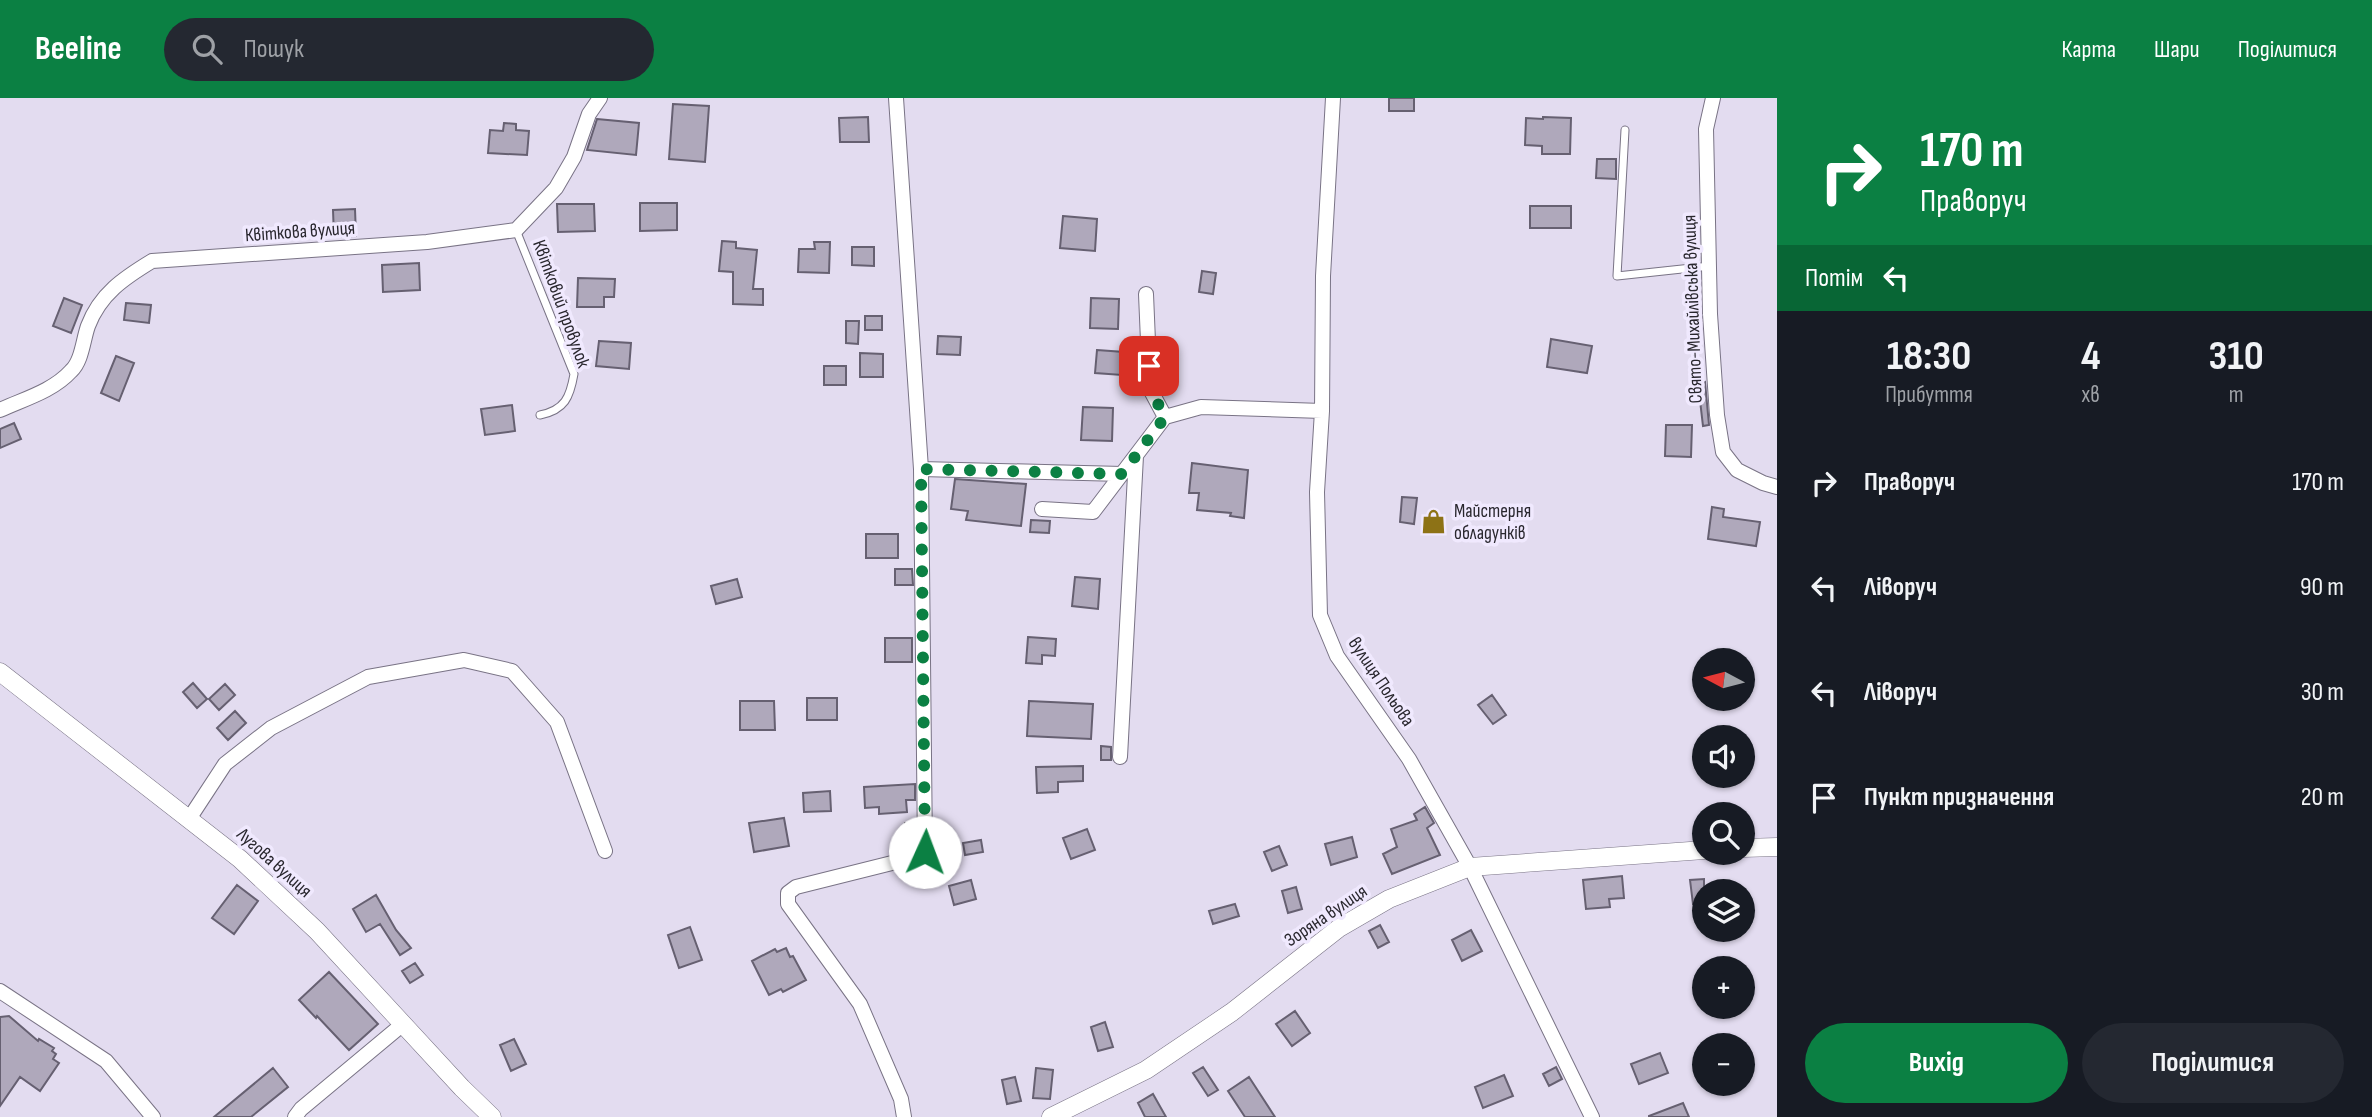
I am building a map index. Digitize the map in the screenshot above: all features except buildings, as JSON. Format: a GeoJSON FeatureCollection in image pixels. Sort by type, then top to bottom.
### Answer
{"type":"FeatureCollection","features":[{"type":"Feature","properties":{"kind":"street"},"geometry":{"type":"LineString","coordinates":[[516,230],[556,188],[574,157],[589,114],[600,98]]}},
{"type":"Feature","properties":{"kind":"street"},"geometry":{"type":"LineString","coordinates":[[897,98],[921,469],[925,852],[920,856],[796,887],[788,893],[788,904],[860,1004],[901,1100],[904,1117]]}},
{"type":"Feature","properties":{"kind":"street","name":"вулиця Польова"},"geometry":{"type":"LineString","coordinates":[[1333,98],[1323,276],[1322,411],[1317,492],[1320,615],[1337,656],[1409,759],[1470,867],[1592,1117]]}},
{"type":"Feature","properties":{"kind":"street","name":"Свято-Михайлівська вулиця"},"geometry":{"type":"LineString","coordinates":[[1713,98],[1706,129],[1710,314],[1723,452],[1737,470],[1777,487]]}},
{"type":"Feature","properties":{"kind":"street","name":"Квіткова вулиця"},"geometry":{"type":"LineString","coordinates":[[0,410],[55,385],[74,369],[89,324],[104,296],[124,277],[152,261],[426,242],[516,230]]}},
{"type":"Feature","properties":{"kind":"street"},"geometry":{"type":"LineString","coordinates":[[1146,294],[1150,389],[1165,417]]}},
{"type":"Feature","properties":{"kind":"street"},"geometry":{"type":"LineString","coordinates":[[1042,509],[1093,512],[1165,417],[1201,407],[1322,411]]}},
{"type":"Feature","properties":{"kind":"street"},"geometry":{"type":"LineString","coordinates":[[1120,757],[1136,456]]}},
{"type":"Feature","properties":{"kind":"street"},"geometry":{"type":"LineString","coordinates":[[921,469],[1122,474]]}},
{"type":"Feature","properties":{"kind":"street"},"geometry":{"type":"LineString","coordinates":[[189,819],[225,764],[271,728],[368,677],[464,660],[512,671],[557,722],[605,851]]}},
{"type":"Feature","properties":{"kind":"street","name":"Лугова вулиця"},"geometry":{"type":"LineString","coordinates":[[0,671],[240,859],[317,931],[492,1117]]}},
{"type":"Feature","properties":{"kind":"street"},"geometry":{"type":"LineString","coordinates":[[1755,848],[1777,847]]}},
{"type":"Feature","properties":{"kind":"street","name":"Зоряна вулиця"},"geometry":{"type":"LineString","coordinates":[[1051,1117],[1146,1070],[1232,1012],[1339,928],[1389,899],[1470,867],[1692,851]]}},
{"type":"Feature","properties":{"kind":"street"},"geometry":{"type":"LineString","coordinates":[[0,991],[106,1061],[153,1117]]}},
{"type":"Feature","properties":{"kind":"street"},"geometry":{"type":"LineString","coordinates":[[295,1117],[301,1109],[403,1024]]}},
{"type":"Feature","properties":{"kind":"lane"},"geometry":{"type":"LineString","coordinates":[[1625,130],[1617,276],[1710,266]]}},
{"type":"Feature","properties":{"kind":"lane","name":"Квітковий провулок"},"geometry":{"type":"LineString","coordinates":[[516,230],[574,374],[570,396],[554,412],[540,415]]}},
{"type":"Feature","properties":{"kind":"place","name":"Майстерня обладунків"},"geometry":{"type":"Point","coordinates":[1434,522]}},
{"type":"Feature","properties":{"kind":"route"},"geometry":{"type":"LineString","coordinates":[[925,852],[921,469],[1122,474],[1165,417],[1150,389],[1149,366]]}}]}
